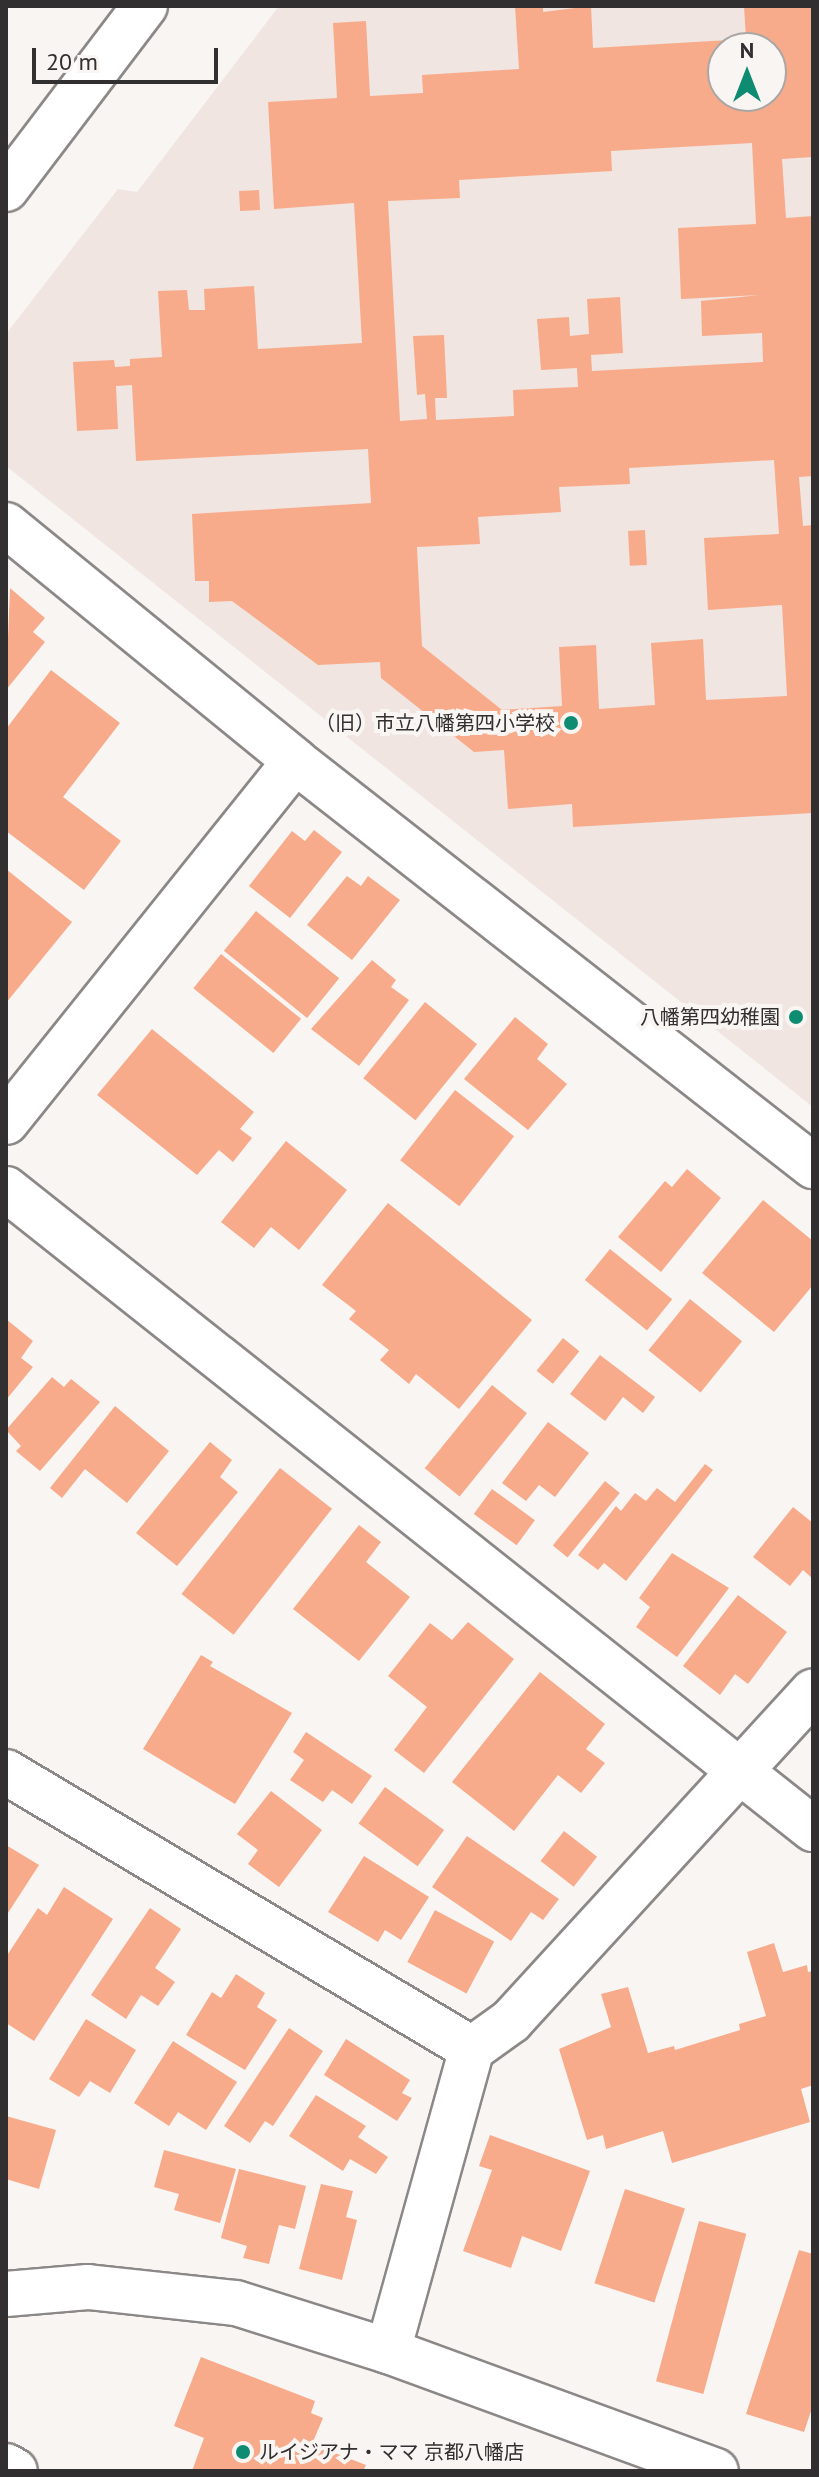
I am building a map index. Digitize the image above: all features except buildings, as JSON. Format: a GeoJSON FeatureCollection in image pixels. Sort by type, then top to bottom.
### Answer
{"type":"FeatureCollection","features":[{"type":"Feature","properties":{"kind":"street"},"geometry":{"type":"LineString","coordinates":[[6,189],[145,6]]}},
{"type":"Feature","properties":{"kind":"street"},"geometry":{"type":"LineString","coordinates":[[6,525],[295,761],[813,1166]]}},
{"type":"Feature","properties":{"kind":"street"},"geometry":{"type":"LineString","coordinates":[[6,1122],[295,761]]}},
{"type":"Feature","properties":{"kind":"street"},"geometry":{"type":"LineString","coordinates":[[6,1189],[813,1829]]}},
{"type":"Feature","properties":{"kind":"street"},"geometry":{"type":"LineString","coordinates":[[388,2351],[472,2049],[511,2021],[813,1691]]}},
{"type":"Feature","properties":{"kind":"street"},"geometry":{"type":"LineString","coordinates":[[6,1772],[472,2049]]}},
{"type":"Feature","properties":{"kind":"street"},"geometry":{"type":"LineString","coordinates":[[6,2294],[88,2287],[236,2303],[388,2351],[716,2471]]}},
{"type":"Feature","properties":{"kind":"street"},"geometry":{"type":"LineString","coordinates":[[6,2466],[15,2471]]}},
{"type":"Feature","properties":{"kind":"shaded area","name":"（旧）市立八幡第四小学校"},"geometry":{"type":"Polygon","coordinates":[[[279,6],[813,6],[813,1107],[6,466],[6,334],[118,189],[137,192],[279,6]]]}},
{"type":"Feature","properties":{"kind":"place","name":"（旧）市立八幡第四小学校"},"geometry":{"type":"Point","coordinates":[571,723]}},
{"type":"Feature","properties":{"kind":"place","name":"八幡第四幼稚園"},"geometry":{"type":"Point","coordinates":[796,1017]}},
{"type":"Feature","properties":{"kind":"place","name":"ルイジアナ・ママ 京都八幡店"},"geometry":{"type":"Point","coordinates":[243,2452]}}]}
